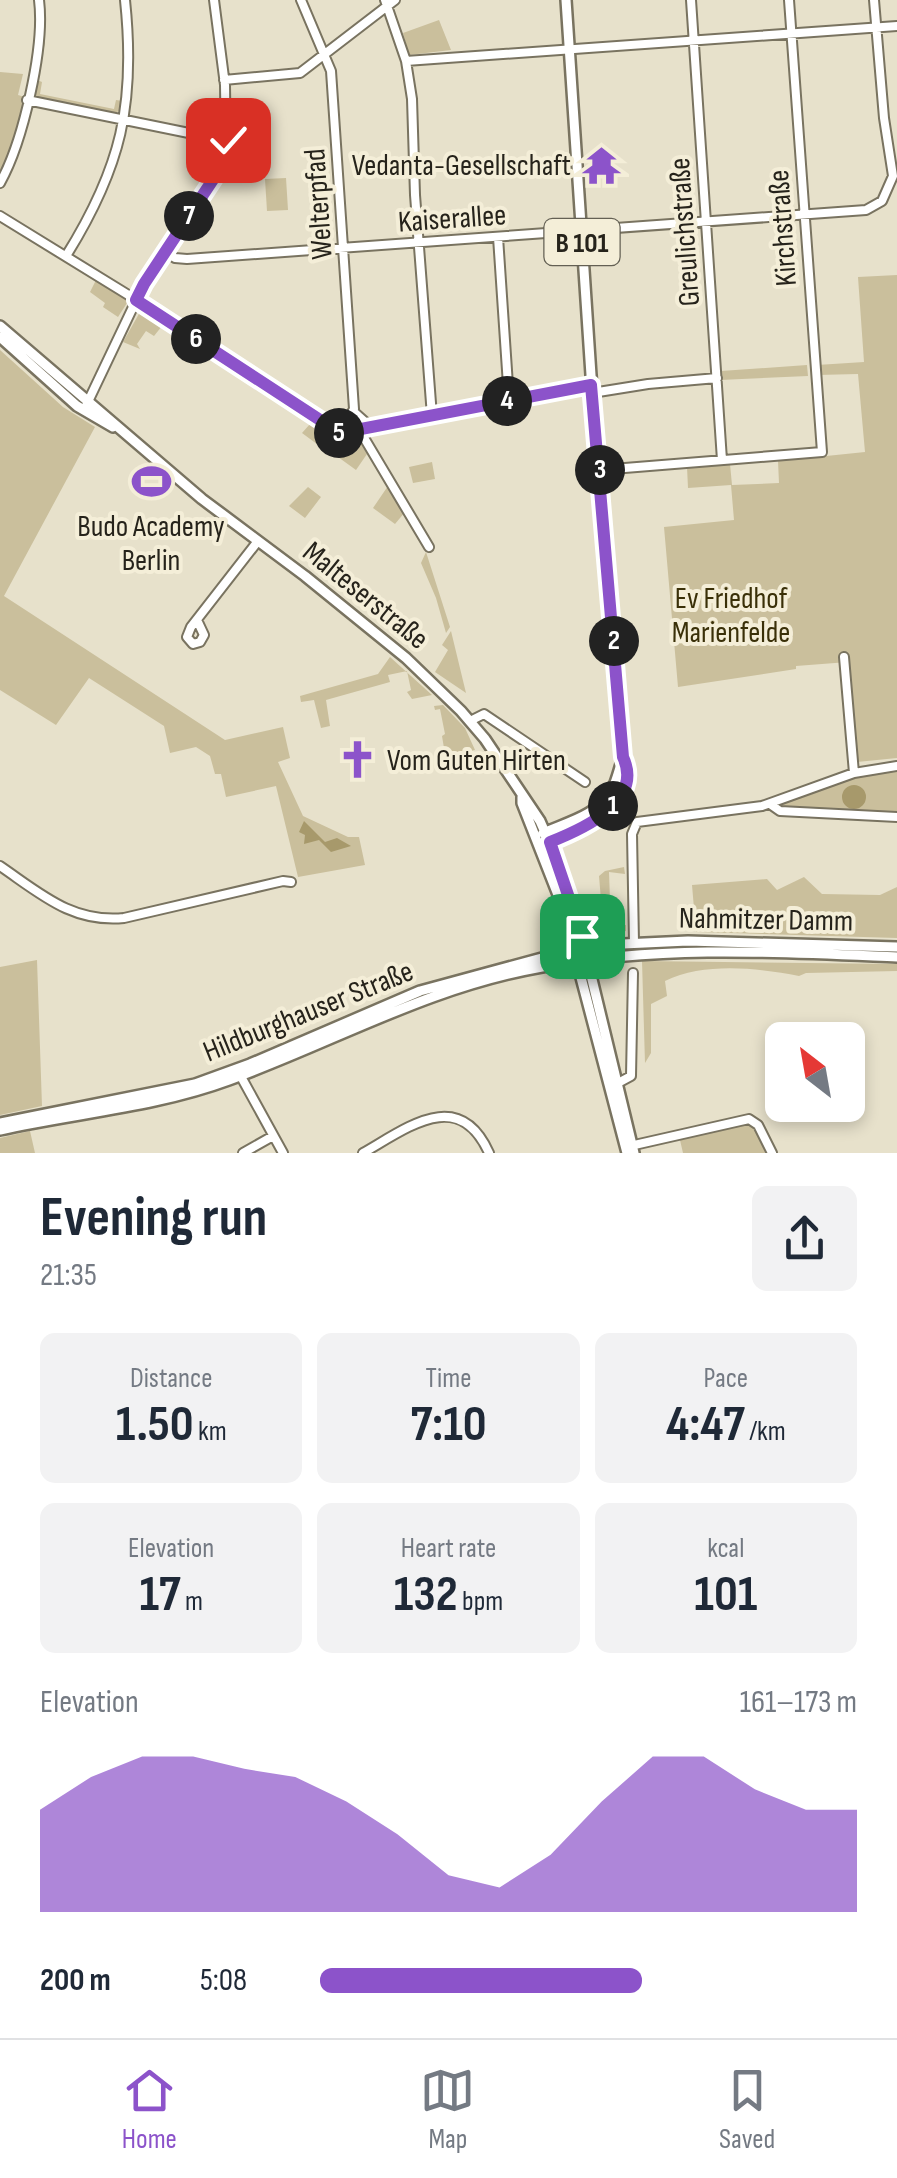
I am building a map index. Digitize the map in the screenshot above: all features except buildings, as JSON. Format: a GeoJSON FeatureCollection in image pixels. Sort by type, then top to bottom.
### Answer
{"type":"FeatureCollection","features":[{"type":"Feature","properties":{"kind":"main road","name":"B 101"},"geometry":{"type":"LineString","coordinates":[[543,839],[592,823],[613,806],[628,780],[592,389],[566,0]]}},
{"type":"Feature","properties":{"kind":"main road","name":"Malteserstraße"},"geometry":{"type":"LineString","coordinates":[[0,326],[8,340],[86,407],[312,580],[406,658],[470,721]]}},
{"type":"Feature","properties":{"kind":"main road"},"geometry":{"type":"LineString","coordinates":[[470,721],[493,750],[543,839],[580,955],[630,1149]]}},
{"type":"Feature","properties":{"kind":"main road","name":"Nahmitzer Damm"},"geometry":{"type":"LineString","coordinates":[[634,948],[706,941],[897,947]]}},
{"type":"Feature","properties":{"kind":"main road","name":"Nahmitzer Damm"},"geometry":{"type":"LineString","coordinates":[[634,948],[897,957]]}},
{"type":"Feature","properties":{"kind":"main road","name":"Hildburghauser Straße"},"geometry":{"type":"LineString","coordinates":[[0,1130],[190,1093],[427,996],[580,955],[634,948]]}},
{"type":"Feature","properties":{"kind":"main road","name":"Hildburghauser Straße"},"geometry":{"type":"LineString","coordinates":[[0,1123],[239,1073]]}},
{"type":"Feature","properties":{"kind":"street"},"geometry":{"type":"LineString","coordinates":[[0,183],[17,145],[27,100],[40,34],[38,0]]}},
{"type":"Feature","properties":{"kind":"street"},"geometry":{"type":"LineString","coordinates":[[66,256],[105,187],[124,120],[130,57],[125,0]]}},
{"type":"Feature","properties":{"kind":"street"},"geometry":{"type":"LineString","coordinates":[[86,407],[136,300],[224,163],[228,140],[214,0]]}},
{"type":"Feature","properties":{"kind":"street","name":"Welterpfad"},"geometry":{"type":"LineString","coordinates":[[301,0],[332,76],[354,412]]}},
{"type":"Feature","properties":{"kind":"street","name":"Greulichstraße"},"geometry":{"type":"LineString","coordinates":[[691,0],[722,460]]}},
{"type":"Feature","properties":{"kind":"street","name":"Kirchstraße"},"geometry":{"type":"LineString","coordinates":[[722,460],[822,452],[790,0]]}},
{"type":"Feature","properties":{"kind":"street"},"geometry":{"type":"LineString","coordinates":[[874,0],[876,27]]}},
{"type":"Feature","properties":{"kind":"street"},"geometry":{"type":"LineString","coordinates":[[224,80],[296,74],[389,2],[412,99],[432,416]]}},
{"type":"Feature","properties":{"kind":"street"},"geometry":{"type":"LineString","coordinates":[[406,61],[897,26]]}},
{"type":"Feature","properties":{"kind":"street","name":"Kaiserallee"},"geometry":{"type":"LineString","coordinates":[[165,251],[180,260],[866,210],[882,200],[892,184],[876,27]]}},
{"type":"Feature","properties":{"kind":"street"},"geometry":{"type":"LineString","coordinates":[[27,100],[228,140]]}},
{"type":"Feature","properties":{"kind":"street"},"geometry":{"type":"LineString","coordinates":[[0,216],[340,433],[509,400],[716,378]]}},
{"type":"Feature","properties":{"kind":"street"},"geometry":{"type":"LineString","coordinates":[[498,237],[509,400]]}},
{"type":"Feature","properties":{"kind":"street"},"geometry":{"type":"LineString","coordinates":[[340,433],[354,412],[373,429]]}},
{"type":"Feature","properties":{"kind":"street"},"geometry":{"type":"LineString","coordinates":[[360,432],[429,547]]}},
{"type":"Feature","properties":{"kind":"street"},"geometry":{"type":"LineString","coordinates":[[600,470],[722,460]]}},
{"type":"Feature","properties":{"kind":"street"},"geometry":{"type":"LineString","coordinates":[[197,620],[258,541]]}},
{"type":"Feature","properties":{"kind":"street"},"geometry":{"type":"LineString","coordinates":[[844,657],[854,772]]}},
{"type":"Feature","properties":{"kind":"street","name":"Malteserstraße"},"geometry":{"type":"LineString","coordinates":[[470,721],[484,714],[586,782]]}},
{"type":"Feature","properties":{"kind":"street"},"geometry":{"type":"LineString","coordinates":[[634,948],[632,834],[637,822],[770,804],[854,772],[897,766]]}},
{"type":"Feature","properties":{"kind":"street"},"geometry":{"type":"LineString","coordinates":[[770,804],[780,811],[897,817]]}},
{"type":"Feature","properties":{"kind":"street"},"geometry":{"type":"LineString","coordinates":[[0,866],[64,908],[98,920],[124,918],[291,882]]}},
{"type":"Feature","properties":{"kind":"street"},"geometry":{"type":"LineString","coordinates":[[614,1084],[631,1076],[634,973]]}},
{"type":"Feature","properties":{"kind":"street"},"geometry":{"type":"LineString","coordinates":[[239,1073],[283,1153]]}},
{"type":"Feature","properties":{"kind":"street"},"geometry":{"type":"LineString","coordinates":[[363,1153],[415,1124],[447,1116],[473,1128],[488,1153]]}},
{"type":"Feature","properties":{"kind":"street"},"geometry":{"type":"LineString","coordinates":[[630,1149],[749,1119],[758,1125],[772,1153]]}},
{"type":"Feature","properties":{"kind":"street"},"geometry":{"type":"LineString","coordinates":[[243,1153],[273,1136]]}},
{"type":"Feature","properties":{"kind":"green space"},"geometry":{"type":"Polygon","coordinates":[[[42,0],[45,43],[37,80],[42,82],[40,94],[114,109],[116,100],[123,101],[121,110],[115,113],[33,96],[43,32],[42,0]]]}},
{"type":"Feature","properties":{"kind":"green space"},"geometry":{"type":"Polygon","coordinates":[[[439,20],[451,50],[409,55],[403,33],[439,20]]]}},
{"type":"Feature","properties":{"kind":"green space"},"geometry":{"type":"Polygon","coordinates":[[[0,72],[23,74],[18,95],[25,97],[13,150],[0,179],[0,72]]]}},
{"type":"Feature","properties":{"kind":"green space"},"geometry":{"type":"Polygon","coordinates":[[[286,178],[288,210],[267,211],[265,179],[286,178]]]}},
{"type":"Feature","properties":{"kind":"green space","name":"Ev Friedhof Marienfelde"},"geometry":{"type":"Polygon","coordinates":[[[897,275],[897,758],[857,762],[848,662],[796,666],[678,687],[664,527],[734,520],[731,485],[688,488],[687,467],[730,464],[732,485],[779,483],[778,461],[865,452],[858,374],[817,375],[817,365],[864,362],[858,277],[897,275]]]}},
{"type":"Feature","properties":{"kind":"green space"},"geometry":{"type":"Polygon","coordinates":[[[96,280],[129,300],[118,317],[90,292],[96,280]]]}},
{"type":"Feature","properties":{"kind":"green space"},"geometry":{"type":"Polygon","coordinates":[[[140,312],[162,326],[154,336],[146,331],[137,344],[140,349],[123,342],[140,312]]]}},
{"type":"Feature","properties":{"kind":"green space"},"geometry":{"type":"Polygon","coordinates":[[[0,350],[63,407],[95,427],[4,596],[225,740],[283,727],[290,758],[278,762],[303,816],[348,837],[359,837],[365,865],[298,877],[276,786],[226,797],[221,774],[215,774],[210,756],[196,747],[170,753],[164,726],[89,678],[56,725],[0,690],[0,350]]]}},
{"type":"Feature","properties":{"kind":"green space"},"geometry":{"type":"Polygon","coordinates":[[[807,365],[808,376],[720,380],[721,371],[807,365]]]}},
{"type":"Feature","properties":{"kind":"green space"},"geometry":{"type":"Polygon","coordinates":[[[310,424],[343,440],[345,445],[333,456],[302,433],[310,424]]]}},
{"type":"Feature","properties":{"kind":"green space"},"geometry":{"type":"Polygon","coordinates":[[[358,439],[367,454],[356,470],[338,457],[350,444],[349,440],[358,439]]]}},
{"type":"Feature","properties":{"kind":"green space"},"geometry":{"type":"Polygon","coordinates":[[[432,462],[435,479],[413,483],[409,467],[432,462]]]}},
{"type":"Feature","properties":{"kind":"green space"},"geometry":{"type":"Polygon","coordinates":[[[388,486],[405,512],[395,524],[373,508],[388,486]]]}},
{"type":"Feature","properties":{"kind":"green space"},"geometry":{"type":"Polygon","coordinates":[[[308,487],[321,497],[305,518],[289,506],[308,487]]]}},
{"type":"Feature","properties":{"kind":"green space"},"geometry":{"type":"Polygon","coordinates":[[[426,552],[450,627],[446,633],[421,563],[426,552]]]}},
{"type":"Feature","properties":{"kind":"green space"},"geometry":{"type":"Polygon","coordinates":[[[451,631],[466,693],[435,672],[448,650],[442,645],[451,631]]]}},
{"type":"Feature","properties":{"kind":"green space"},"geometry":{"type":"Polygon","coordinates":[[[390,657],[406,671],[388,675],[390,682],[326,700],[330,726],[321,728],[314,700],[301,702],[300,696],[378,674],[390,657]]]}},
{"type":"Feature","properties":{"kind":"green space"},"geometry":{"type":"Polygon","coordinates":[[[407,673],[432,695],[412,699],[407,692],[411,690],[407,673]]]}},
{"type":"Feature","properties":{"kind":"green space"},"geometry":{"type":"Polygon","coordinates":[[[443,705],[465,728],[475,750],[440,757],[445,734],[440,709],[435,710],[434,706],[443,705]]]}},
{"type":"Feature","properties":{"kind":"green space"},"geometry":{"type":"Polygon","coordinates":[[[897,768],[897,814],[777,806],[858,774],[897,768]]]}},
{"type":"Feature","properties":{"kind":"green space"},"geometry":{"type":"Polygon","coordinates":[[[624,867],[625,874],[609,872],[611,930],[626,925],[626,931],[604,936],[599,876],[605,871],[624,867]]]}},
{"type":"Feature","properties":{"kind":"green space"},"geometry":{"type":"Polygon","coordinates":[[[804,877],[822,894],[880,895],[897,887],[897,938],[696,932],[692,885],[767,879],[777,890],[804,877]]]}},
{"type":"Feature","properties":{"kind":"green space"},"geometry":{"type":"Polygon","coordinates":[[[37,960],[42,1106],[0,1115],[0,967],[37,960]]]}},
{"type":"Feature","properties":{"kind":"green space"},"geometry":{"type":"Polygon","coordinates":[[[642,961],[897,964],[897,971],[799,976],[731,968],[680,975],[665,981],[667,996],[651,1004],[651,1053],[645,1063],[642,961]]]}},
{"type":"Feature","properties":{"kind":"green space"},"geometry":{"type":"Polygon","coordinates":[[[751,1123],[766,1153],[683,1153],[680,1140],[751,1123]]]}},
{"type":"Feature","properties":{"kind":"green space"},"geometry":{"type":"Polygon","coordinates":[[[30,1131],[35,1153],[0,1153],[0,1138],[30,1131]]]}},
{"type":"Feature","properties":{"kind":"shaded area"},"geometry":{"type":"Polygon","coordinates":[[[854,785],[866,797],[854,809],[842,797],[854,785]]]}},
{"type":"Feature","properties":{"kind":"shaded area"},"geometry":{"type":"Polygon","coordinates":[[[304,821],[325,842],[337,838],[351,846],[331,852],[319,840],[304,844],[305,835],[299,832],[304,821]]]}},
{"type":"Feature","properties":{"kind":"place","name":"Vedanta-Gesellschaft"},"geometry":{"type":"Point","coordinates":[601,165]}},
{"type":"Feature","properties":{"kind":"place","name":"Budo Academy Berlin"},"geometry":{"type":"Point","coordinates":[151,482]}},
{"type":"Feature","properties":{"kind":"place","name":"Vom Guten Hirten"},"geometry":{"type":"Point","coordinates":[357,760]}},
{"type":"Feature","properties":{"kind":"route"},"geometry":{"type":"LineString","coordinates":[[228,140],[224,163],[136,300],[333,431],[345,434],[591,385],[628,780],[607,812],[587,826],[550,842],[582,936]]}}]}
